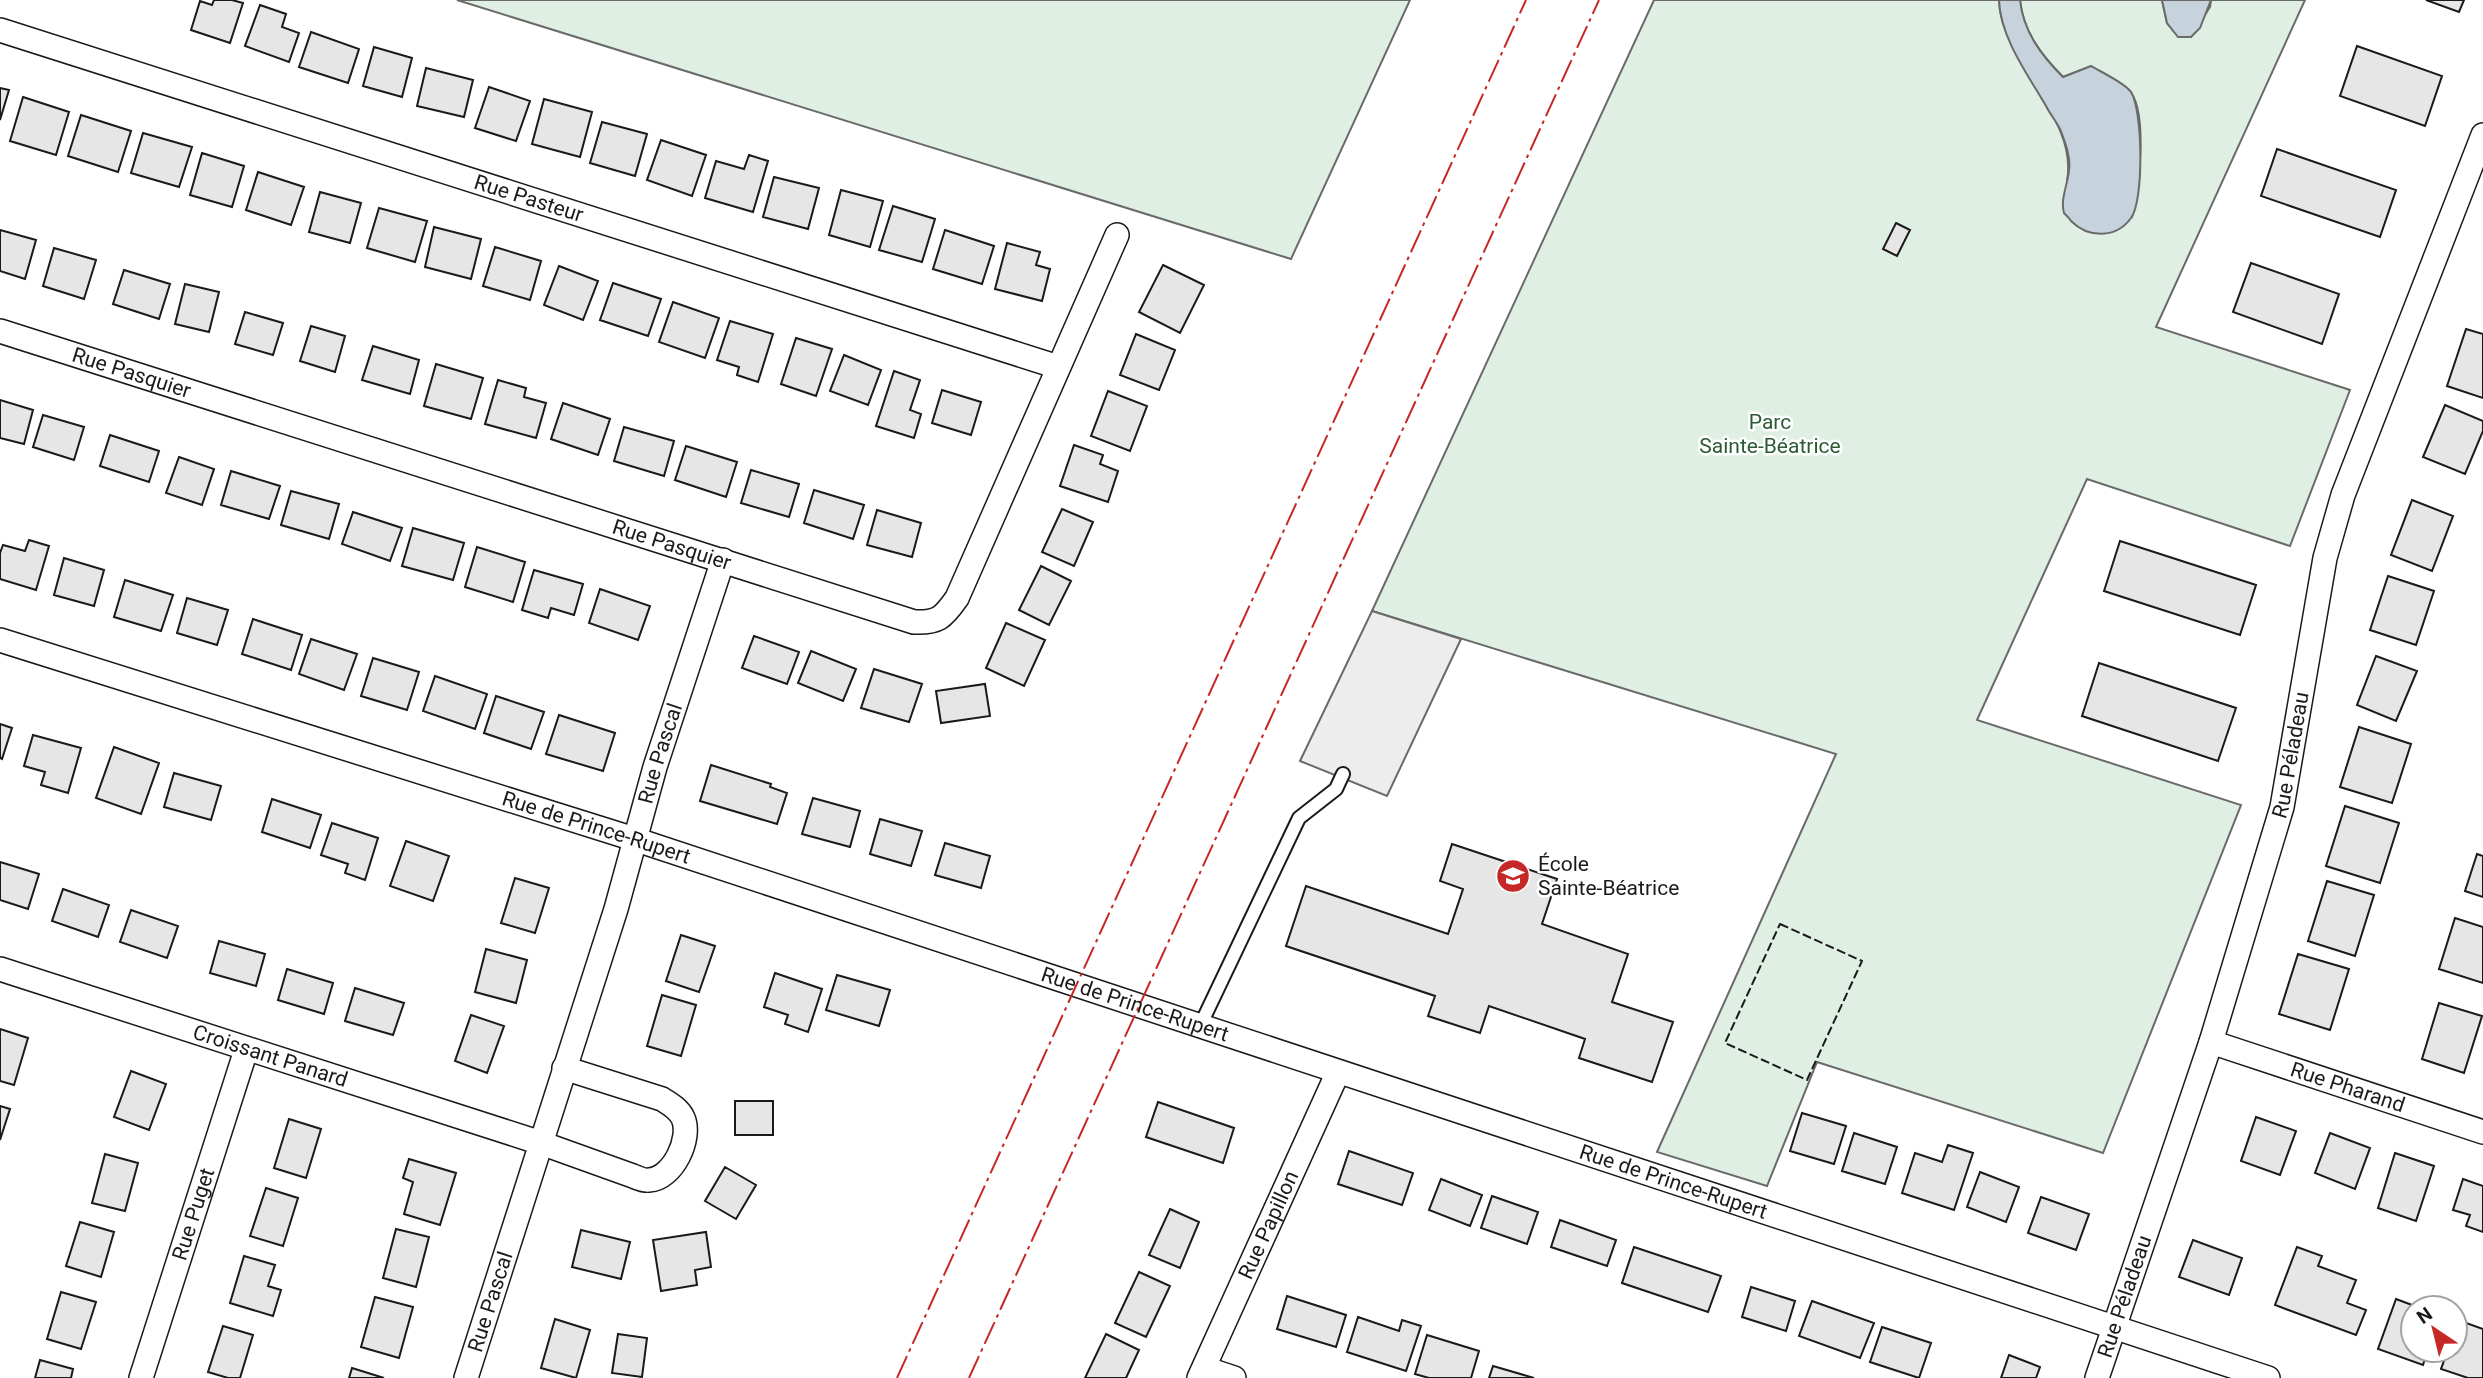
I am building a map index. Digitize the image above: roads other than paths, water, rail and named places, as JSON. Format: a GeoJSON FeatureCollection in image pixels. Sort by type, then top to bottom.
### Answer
{"type":"FeatureCollection","features":[{"type":"Feature","properties":{"kind":"street","name":"Rue Pasteur"},"geometry":{"type":"LineString","coordinates":[[0,30],[1058,368]]}},
{"type":"Feature","properties":{"kind":"street","name":"Rue Péladeau"},"geometry":{"type":"LineString","coordinates":[[2097,1378],[2211,1042],[2281,807],[2325,558],[2343,495],[2483,135]]}},
{"type":"Feature","properties":{"kind":"street","name":"Rue Pasquier"},"geometry":{"type":"LineString","coordinates":[[0,331],[914,622],[931,623],[946,614],[957,598],[1117,235]]}},
{"type":"Feature","properties":{"kind":"street","name":"Rue Pascal"},"geometry":{"type":"LineString","coordinates":[[466,1378],[616,909],[634,839],[723,561]]}},
{"type":"Feature","properties":{"kind":"street","name":"Rue de Prince-Rupert"},"geometry":{"type":"LineString","coordinates":[[0,640],[634,839],[2268,1378]]}},
{"type":"Feature","properties":{"kind":"street","name":"Croissant Panard"},"geometry":{"type":"LineString","coordinates":[[0,969],[541,1143]]}},
{"type":"Feature","properties":{"kind":"street","name":"Rue Pharand"},"geometry":{"type":"LineString","coordinates":[[2211,1042],[2483,1132]]}},
{"type":"Feature","properties":{"kind":"street","name":"Rue Puget"},"geometry":{"type":"LineString","coordinates":[[141,1378],[246,1050]]}},
{"type":"Feature","properties":{"kind":"street"},"geometry":{"type":"LineString","coordinates":[[541,1143],[648,1181],[661,1177],[671,1167],[684,1140],[682,1116],[662,1098],[564,1068]]}},
{"type":"Feature","properties":{"kind":"street","name":"Rue Papillon"},"geometry":{"type":"LineString","coordinates":[[1201,1373],[1338,1072]]}},
{"type":"Feature","properties":{"kind":"street"},"geometry":{"type":"LineString","coordinates":[[1201,1373],[1234,1378]]}},
{"type":"Feature","properties":{"kind":"lane"},"geometry":{"type":"LineString","coordinates":[[1200,1026],[1298,818],[1336,789],[1343,774]]}},
{"type":"Feature","properties":{"kind":"place","name":"École Sainte-Béatrice"},"geometry":{"type":"Point","coordinates":[1513,876]}},
{"type":"Feature","properties":{"kind":"park label","name":"Parc Sainte-Béatrice"},"geometry":{"type":"Point","coordinates":[1770,434]}}]}
